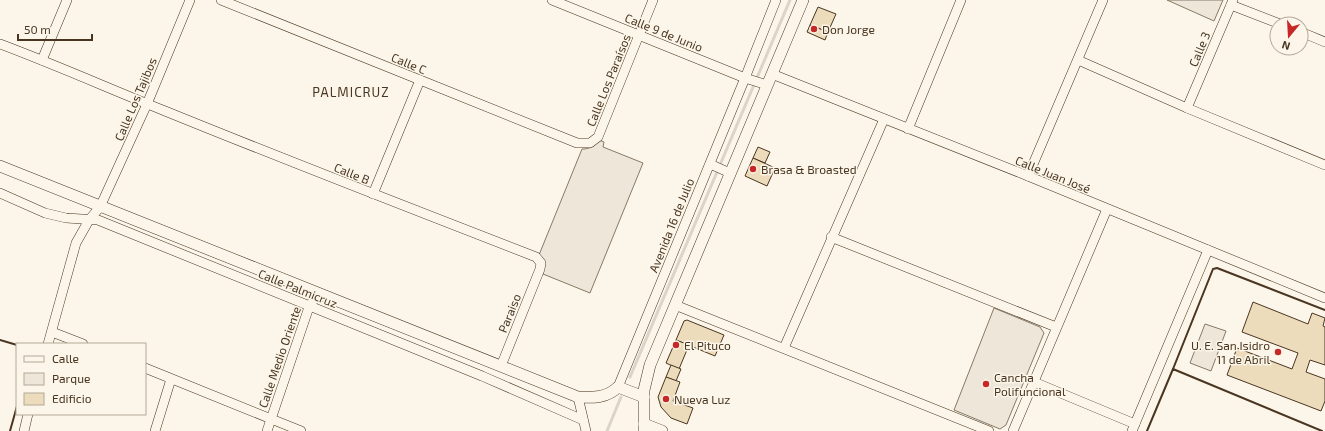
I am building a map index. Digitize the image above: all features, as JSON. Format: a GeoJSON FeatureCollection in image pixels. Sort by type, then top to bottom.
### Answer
{"type":"FeatureCollection","features":[{"type":"Feature","properties":{"kind":"street"},"geometry":{"type":"LineString","coordinates":[[42,60],[67,0]]}},
{"type":"Feature","properties":{"kind":"street","name":"Calle Los Tajibos"},"geometry":{"type":"LineString","coordinates":[[48,343],[76,243],[89,220],[100,207],[147,104],[190,0]]}},
{"type":"Feature","properties":{"kind":"street","name":"Calle C"},"geometry":{"type":"LineString","coordinates":[[221,0],[577,143],[590,143]]}},
{"type":"Feature","properties":{"kind":"street","name":"Calle 9 de Junio"},"geometry":{"type":"LineString","coordinates":[[552,0],[748,79],[764,84]]}},
{"type":"Feature","properties":{"kind":"street","name":"Calle Los Paraísos"},"geometry":{"type":"LineString","coordinates":[[590,143],[598,137],[653,0]]}},
{"type":"Feature","properties":{"kind":"street","name":"Avenida 16 de Julio"},"geometry":{"type":"LineString","coordinates":[[619,387],[748,79],[776,0]]}},
{"type":"Feature","properties":{"kind":"street"},"geometry":{"type":"LineString","coordinates":[[662,431],[644,428],[644,390],[650,365],[727,172],[764,84],[772,74],[803,0]]}},
{"type":"Feature","properties":{"kind":"street"},"geometry":{"type":"LineString","coordinates":[[908,129],[961,0]]}},
{"type":"Feature","properties":{"kind":"street"},"geometry":{"type":"LineString","coordinates":[[1028,176],[1103,0]]}},
{"type":"Feature","properties":{"kind":"street"},"geometry":{"type":"LineString","coordinates":[[1232,3],[1269,19]]}},
{"type":"Feature","properties":{"kind":"street","name":"Calle 3"},"geometry":{"type":"LineString","coordinates":[[1187,108],[1232,3]]}},
{"type":"Feature","properties":{"kind":"street"},"geometry":{"type":"LineString","coordinates":[[1309,35],[1325,42]]}},
{"type":"Feature","properties":{"kind":"street","name":"Calle B"},"geometry":{"type":"LineString","coordinates":[[0,44],[373,194],[536,257],[541,263],[540,269]]}},
{"type":"Feature","properties":{"kind":"street"},"geometry":{"type":"LineString","coordinates":[[1078,60],[1187,108],[1325,165]]}},
{"type":"Feature","properties":{"kind":"street","name":"Calle Juan José"},"geometry":{"type":"LineString","coordinates":[[772,74],[1028,176],[1325,298]]}},
{"type":"Feature","properties":{"kind":"street"},"geometry":{"type":"LineString","coordinates":[[373,194],[420,80]]}},
{"type":"Feature","properties":{"kind":"street"},"geometry":{"type":"LineString","coordinates":[[784,348],[831,237],[884,119]]}},
{"type":"Feature","properties":{"kind":"street"},"geometry":{"type":"LineString","coordinates":[[711,165],[727,172]]}},
{"type":"Feature","properties":{"kind":"street","name":"Calle Palmicruz"},"geometry":{"type":"LineString","coordinates":[[0,166],[578,397]]}},
{"type":"Feature","properties":{"kind":"street","name":"Calle Palmicruz"},"geometry":{"type":"LineString","coordinates":[[0,193],[44,213],[66,218],[98,220],[482,376],[583,420]]}},
{"type":"Feature","properties":{"kind":"street"},"geometry":{"type":"LineString","coordinates":[[1013,431],[1107,209]]}},
{"type":"Feature","properties":{"kind":"street"},"geometry":{"type":"LineString","coordinates":[[831,237],[1056,327]]}},
{"type":"Feature","properties":{"kind":"street"},"geometry":{"type":"LineString","coordinates":[[1034,382],[1134,428],[1208,250]]}},
{"type":"Feature","properties":{"kind":"street","name":"Paraiso"},"geometry":{"type":"LineString","coordinates":[[501,366],[540,269]]}},
{"type":"Feature","properties":{"kind":"street","name":"Calle Medio Oriente"},"geometry":{"type":"LineString","coordinates":[[267,431],[309,307],[318,293]]}},
{"type":"Feature","properties":{"kind":"street"},"geometry":{"type":"LineString","coordinates":[[675,305],[989,431]]}},
{"type":"Feature","properties":{"kind":"street"},"geometry":{"type":"LineString","coordinates":[[52,332],[80,343]]}},
{"type":"Feature","properties":{"kind":"street"},"geometry":{"type":"LineString","coordinates":[[146,368],[301,431]]}},
{"type":"Feature","properties":{"kind":"street"},"geometry":{"type":"LineString","coordinates":[[155,431],[171,378]]}},
{"type":"Feature","properties":{"kind":"street"},"geometry":{"type":"LineString","coordinates":[[586,431],[578,397],[602,397],[612,393],[619,387],[644,398]]}},
{"type":"Feature","properties":{"kind":"street"},"geometry":{"type":"LineString","coordinates":[[24,431],[28,415]]}},
{"type":"Feature","properties":{"kind":"green space"},"geometry":{"type":"Polygon","coordinates":[[[1167,0],[1223,0],[1214,21],[1167,0]]]}},
{"type":"Feature","properties":{"kind":"green space"},"geometry":{"type":"Polygon","coordinates":[[[599,140],[604,142],[603,147],[643,163],[590,293],[543,274],[539,255],[582,149],[592,147],[599,140]]]}},
{"type":"Feature","properties":{"kind":"green space"},"geometry":{"type":"Polygon","coordinates":[[[994,308],[1040,327],[1044,333],[1006,425],[1000,429],[954,410],[994,308]]]}},
{"type":"Feature","properties":{"kind":"green space"},"geometry":{"type":"Polygon","coordinates":[[[1205,324],[1226,331],[1211,371],[1190,363],[1205,324]]]}},
{"type":"Feature","properties":{"kind":"building"},"geometry":{"type":"Polygon","coordinates":[[[818,7],[836,14],[828,32],[810,25],[818,7]]]}},
{"type":"Feature","properties":{"kind":"building","name":"Don Jorge"},"geometry":{"type":"Polygon","coordinates":[[[810,25],[828,32],[825,40],[807,32],[810,25]]]}},
{"type":"Feature","properties":{"kind":"building"},"geometry":{"type":"Polygon","coordinates":[[[758,147],[770,152],[765,163],[753,158],[758,147]]]}},
{"type":"Feature","properties":{"kind":"building"},"geometry":{"type":"Polygon","coordinates":[[[753,158],[775,168],[767,186],[745,176],[753,158]]]}},
{"type":"Feature","properties":{"kind":"building"},"geometry":{"type":"Polygon","coordinates":[[[1253,302],[1308,324],[1312,313],[1325,318],[1323,326],[1325,327],[1325,365],[1310,360],[1306,372],[1325,379],[1325,401],[1321,411],[1227,375],[1237,348],[1292,369],[1298,353],[1242,332],[1253,302]]]}},
{"type":"Feature","properties":{"kind":"building"},"geometry":{"type":"Polygon","coordinates":[[[687,320],[724,335],[715,356],[676,340],[684,321],[687,320]]]}},
{"type":"Feature","properties":{"kind":"building"},"geometry":{"type":"Polygon","coordinates":[[[676,340],[689,345],[679,369],[666,363],[676,340]]]}},
{"type":"Feature","properties":{"kind":"building"},"geometry":{"type":"Polygon","coordinates":[[[671,365],[681,369],[676,381],[666,377],[671,365]]]}},
{"type":"Feature","properties":{"kind":"building","name":"Nueva Luz"},"geometry":{"type":"Polygon","coordinates":[[[666,377],[680,382],[673,401],[693,408],[687,424],[671,418],[661,407],[658,397],[666,377]]]}},
{"type":"Feature","properties":{"kind":"waterway"},"geometry":{"type":"LineString","coordinates":[[630,377],[790,0]]}},
{"type":"Feature","properties":{"kind":"waterway"},"geometry":{"type":"LineString","coordinates":[[607,431],[621,397]]}},
{"type":"Feature","properties":{"kind":"wall"},"geometry":{"type":"LineString","coordinates":[[1322,431],[1173,369],[1213,269],[1217,268],[1325,310]]}},
{"type":"Feature","properties":{"kind":"wall"},"geometry":{"type":"LineString","coordinates":[[0,340],[16,345]]}},
{"type":"Feature","properties":{"kind":"wall"},"geometry":{"type":"LineString","coordinates":[[1147,431],[1173,369],[1174,370]]}},
{"type":"Feature","properties":{"kind":"wall"},"geometry":{"type":"LineString","coordinates":[[10,431],[16,410]]}},
{"type":"Feature","properties":{"kind":"place","name":"Don Jorge"},"geometry":{"type":"Point","coordinates":[814,29]}},
{"type":"Feature","properties":{"kind":"place","name":"Brasa & Broasted"},"geometry":{"type":"Point","coordinates":[753,169]}},
{"type":"Feature","properties":{"kind":"place","name":"El Pituco"},"geometry":{"type":"Point","coordinates":[676,345]}},
{"type":"Feature","properties":{"kind":"place","name":"U. E. San Isidro 11 de Abril"},"geometry":{"type":"Point","coordinates":[1278,352]}},
{"type":"Feature","properties":{"kind":"place","name":"Cancha Polifuncional"},"geometry":{"type":"Point","coordinates":[986,384]}},
{"type":"Feature","properties":{"kind":"place","name":"Nueva Luz"},"geometry":{"type":"Point","coordinates":[666,399]}},
{"type":"Feature","properties":{"kind":"district","name":"PALMICRUZ"},"geometry":{"type":"Point","coordinates":[351,92]}}]}
